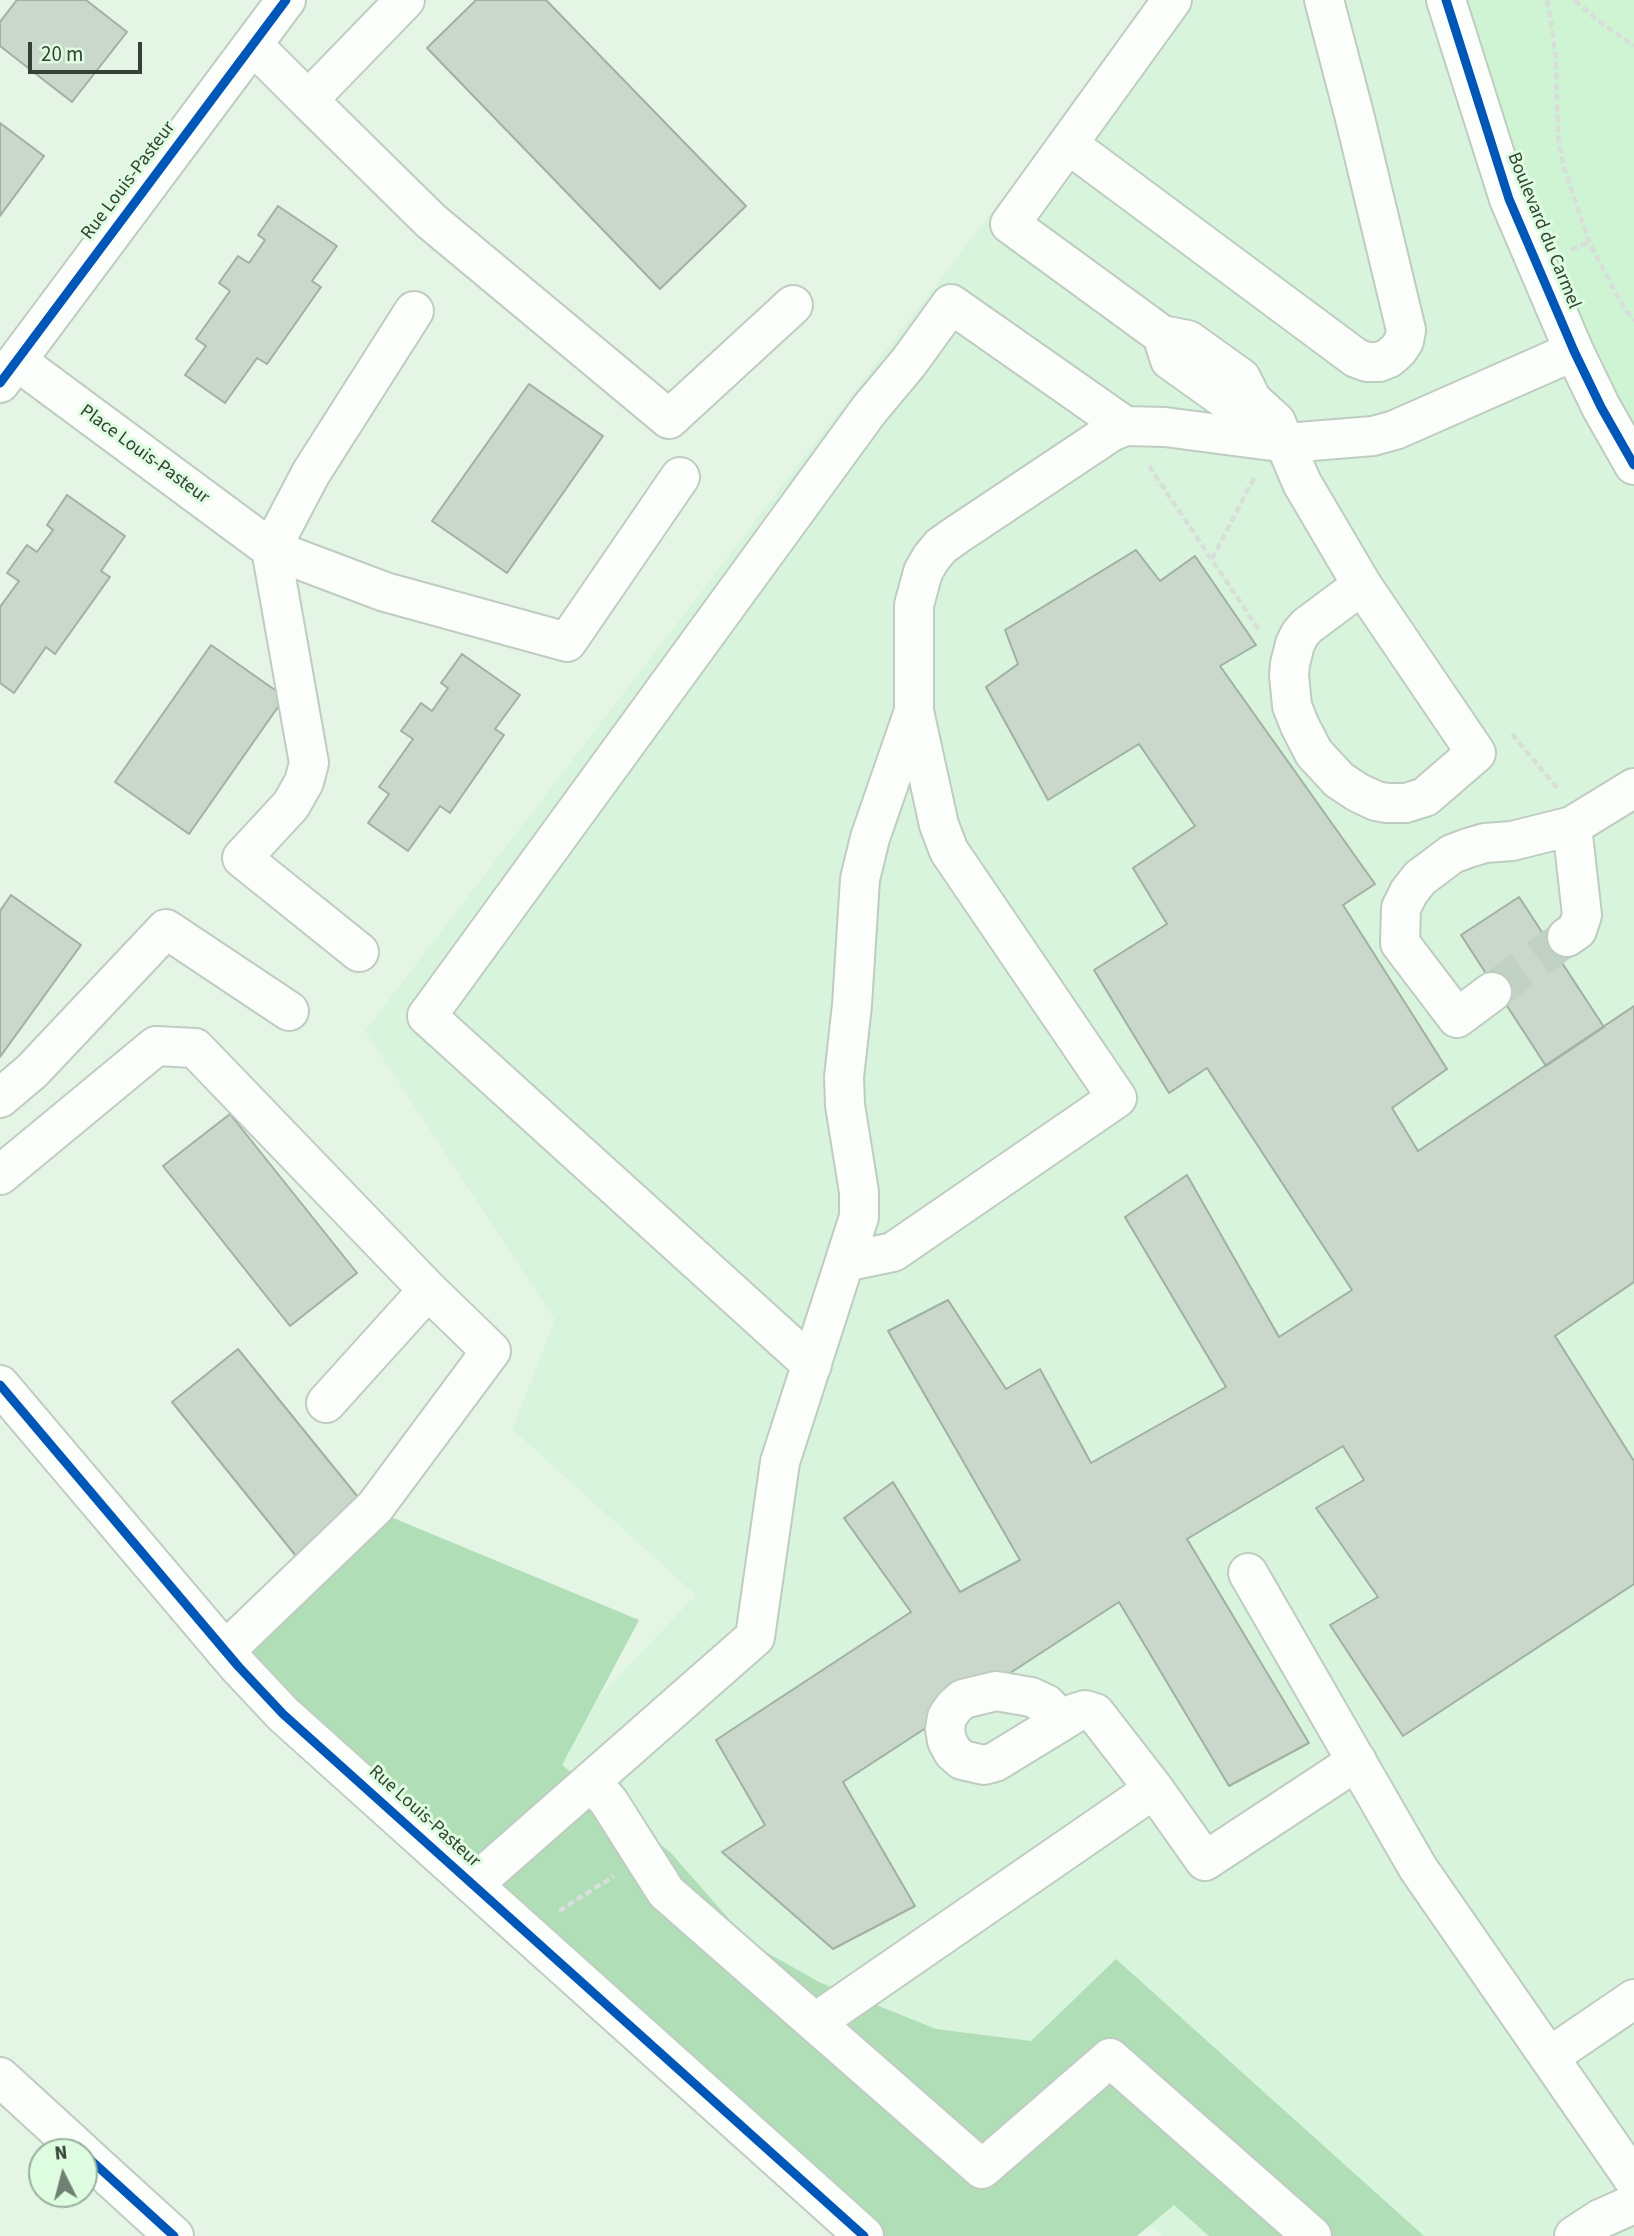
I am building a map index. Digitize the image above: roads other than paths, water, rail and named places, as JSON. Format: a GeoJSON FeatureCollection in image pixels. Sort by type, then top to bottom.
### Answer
{"type":"FeatureCollection","features":[{"type":"Feature","properties":{"kind":"street","name":"Rue Louis-Pasteur"},"geometry":{"type":"LineString","coordinates":[[8,372],[286,0]]}},
{"type":"Feature","properties":{"kind":"street"},"geometry":{"type":"LineString","coordinates":[[308,100],[405,0]]}},
{"type":"Feature","properties":{"kind":"street"},"geometry":{"type":"LineString","coordinates":[[1172,0],[1010,224],[1161,335],[1188,340],[1241,377],[1252,400],[1276,422],[1302,483],[1362,585],[1476,753],[1425,797],[1415,801],[1387,803],[1347,786],[1323,764],[1300,726],[1290,696],[1289,675],[1295,643],[1307,626],[1362,585]]}},
{"type":"Feature","properties":{"kind":"street"},"geometry":{"type":"LineString","coordinates":[[1068,144],[1356,358],[1367,362],[1379,362],[1389,358],[1404,341],[1406,330],[1324,0]]}},
{"type":"Feature","properties":{"kind":"street","name":"Boulevard du Carmel"},"geometry":{"type":"LineString","coordinates":[[1446,0],[1508,199],[1574,351],[1601,407],[1634,465]]}},
{"type":"Feature","properties":{"kind":"street"},"geometry":{"type":"LineString","coordinates":[[253,45],[430,221],[669,419],[793,305]]}},
{"type":"Feature","properties":{"kind":"street"},"geometry":{"type":"LineString","coordinates":[[812,1364],[428,1016],[869,410],[909,362],[951,304],[1125,426]]}},
{"type":"Feature","properties":{"kind":"street"},"geometry":{"type":"LineString","coordinates":[[359,952],[242,858],[292,805],[304,782],[309,763],[271,549],[311,473],[414,311]]}},
{"type":"Feature","properties":{"kind":"street"},"geometry":{"type":"LineString","coordinates":[[845,1262],[893,1252],[1117,1097],[949,851],[939,825],[914,711],[914,605],[923,572],[931,558],[941,546],[958,534],[1111,432],[1125,426],[1165,427],[1287,443],[1384,433],[1574,351]]}},
{"type":"Feature","properties":{"kind":"street","name":"Place Louis-Pasteur"},"geometry":{"type":"LineString","coordinates":[[8,372],[271,549],[385,592],[567,642],[680,477]]}},
{"type":"Feature","properties":{"kind":"street"},"geometry":{"type":"LineString","coordinates":[[473,1885],[755,1637],[780,1462],[859,1217],[860,1206],[845,1105],[844,1077],[852,1005],[860,879],[870,838],[914,711]]}},
{"type":"Feature","properties":{"kind":"street"},"geometry":{"type":"LineString","coordinates":[[894,770],[934,803]]}},
{"type":"Feature","properties":{"kind":"street"},"geometry":{"type":"LineString","coordinates":[[1492,992],[1457,1018],[1400,943],[1401,908],[1420,878],[1452,854],[1485,843],[1512,841],[1569,812],[1633,791]]}},
{"type":"Feature","properties":{"kind":"street"},"geometry":{"type":"LineString","coordinates":[[1567,937],[1577,930],[1583,915],[1569,812]]}},
{"type":"Feature","properties":{"kind":"street"},"geometry":{"type":"LineString","coordinates":[[0,1098],[32,1071],[166,929],[289,1011]]}},
{"type":"Feature","properties":{"kind":"street"},"geometry":{"type":"LineString","coordinates":[[0,1175],[156,1046],[195,1048],[491,1352],[374,1507],[225,1650]]}},
{"type":"Feature","properties":{"kind":"street"},"geometry":{"type":"LineString","coordinates":[[326,1403],[428,1290]]}},
{"type":"Feature","properties":{"kind":"street","name":"Rue Louis-Pasteur"},"geometry":{"type":"LineString","coordinates":[[0,1385],[282,1714],[864,2236]]}},
{"type":"Feature","properties":{"kind":"street"},"geometry":{"type":"LineString","coordinates":[[1248,1573],[1418,1868],[1634,2180]]}},
{"type":"Feature","properties":{"kind":"street"},"geometry":{"type":"LineString","coordinates":[[1062,1721],[1080,1711],[1095,1713],[1205,1861],[1357,1761]]}},
{"type":"Feature","properties":{"kind":"street"},"geometry":{"type":"LineString","coordinates":[[591,1781],[609,1802],[666,1892],[982,2168],[1110,2058],[1312,2236]]}},
{"type":"Feature","properties":{"kind":"street"},"geometry":{"type":"LineString","coordinates":[[816,2022],[1154,1789]]}},
{"type":"Feature","properties":{"kind":"street"},"geometry":{"type":"LineString","coordinates":[[1549,2057],[1634,1999]]}},
{"type":"Feature","properties":{"kind":"street"},"geometry":{"type":"LineString","coordinates":[[0,2077],[67,2138]]}},
{"type":"Feature","properties":{"kind":"street"},"geometry":{"type":"LineString","coordinates":[[98,2167],[174,2236]]}},
{"type":"Feature","properties":{"kind":"street"},"geometry":{"type":"LineString","coordinates":[[1574,2236],[1600,2219],[1634,2204]]}},
{"type":"Feature","properties":{"kind":"tunnel"},"geometry":{"type":"LineString","coordinates":[[1492,992],[1567,937]]}}]}
